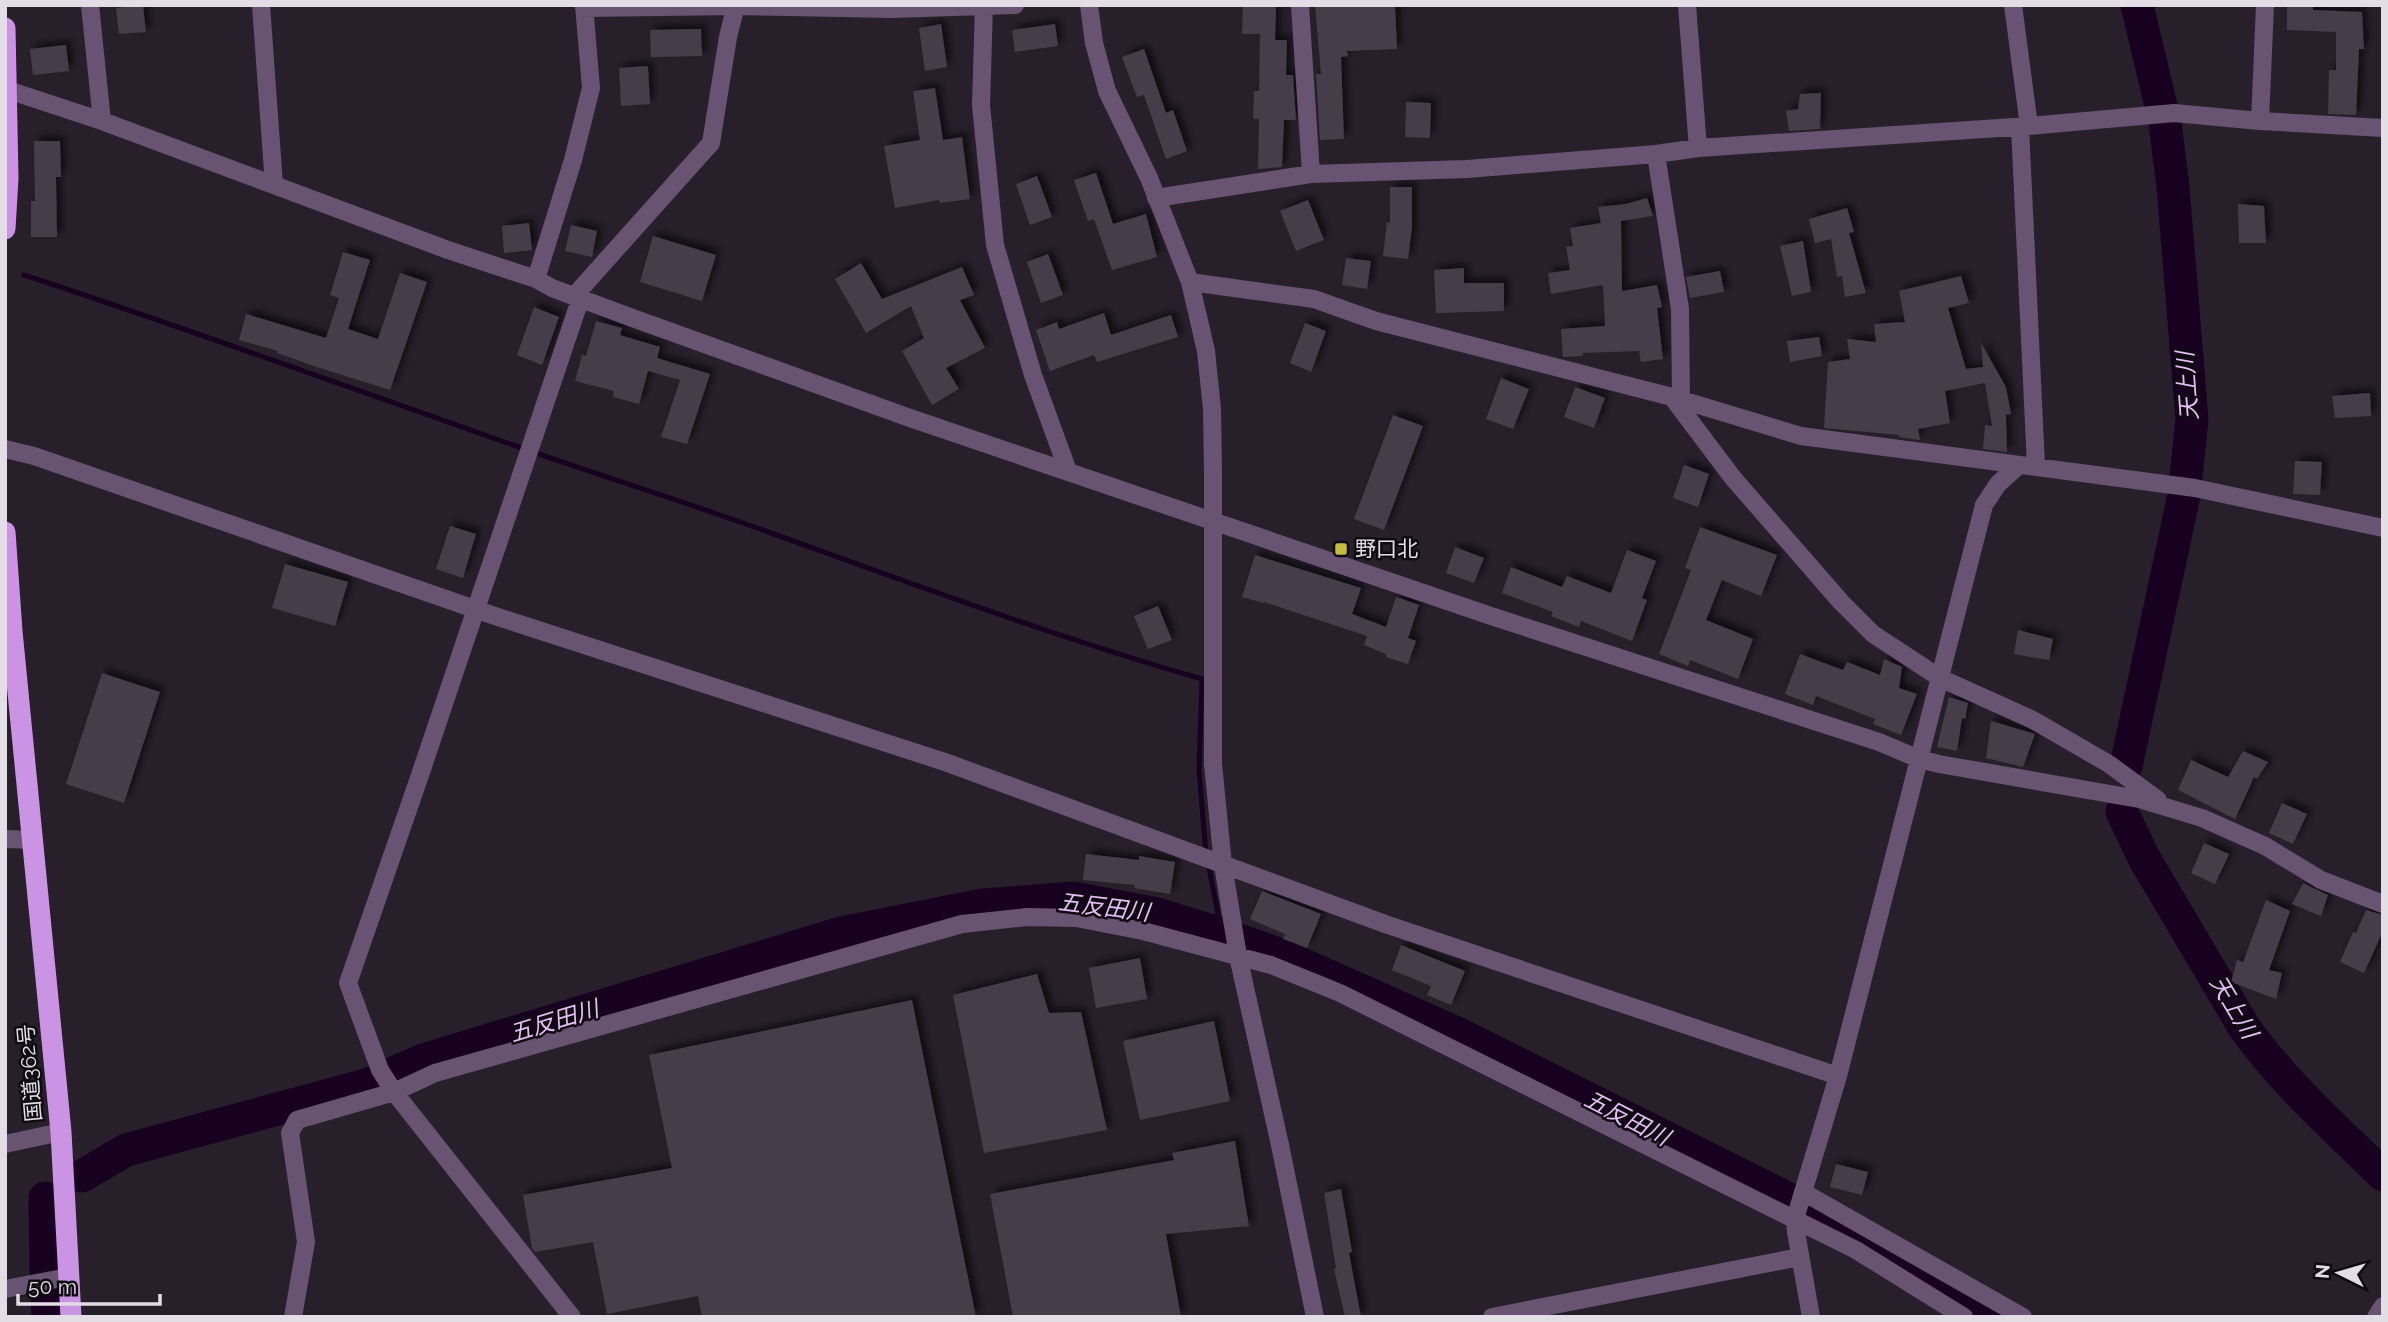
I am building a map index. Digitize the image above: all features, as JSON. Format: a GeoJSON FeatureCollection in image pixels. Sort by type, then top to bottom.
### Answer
{"type":"FeatureCollection","features":[{"type":"Feature","properties":{"kind":"highway"},"geometry":{"type":"LineString","coordinates":[[5,27],[8,90],[5,229]]}},
{"type":"Feature","properties":{"kind":"highway","name":"国道362号"},"geometry":{"type":"LineString","coordinates":[[5,532],[61,1132],[71,1317]]}},
{"type":"Feature","properties":{"kind":"street"},"geometry":{"type":"LineString","coordinates":[[90,5],[102,121]]}},
{"type":"Feature","properties":{"kind":"street"},"geometry":{"type":"LineString","coordinates":[[261,5],[274,185]]}},
{"type":"Feature","properties":{"kind":"street"},"geometry":{"type":"LineString","coordinates":[[536,279],[573,160],[591,88],[584,6],[892,9],[1015,5]]}},
{"type":"Feature","properties":{"kind":"street"},"geometry":{"type":"LineString","coordinates":[[1089,5],[1094,43],[1107,91],[1149,178],[1190,282],[1206,351],[1212,409],[1213,862],[1234,926],[1315,1317]]}},
{"type":"Feature","properties":{"kind":"street"},"geometry":{"type":"LineString","coordinates":[[1300,5],[1311,174]]}},
{"type":"Feature","properties":{"kind":"street"},"geometry":{"type":"LineString","coordinates":[[1687,5],[1698,148]]}},
{"type":"Feature","properties":{"kind":"street"},"geometry":{"type":"LineString","coordinates":[[2013,5],[2024,127],[2027,466]]}},
{"type":"Feature","properties":{"kind":"street"},"geometry":{"type":"LineString","coordinates":[[2260,121],[2265,5]]}},
{"type":"Feature","properties":{"kind":"street"},"geometry":{"type":"LineString","coordinates":[[572,1317],[393,1091],[380,1070],[348,983],[526,463],[578,296],[711,143],[735,6]]}},
{"type":"Feature","properties":{"kind":"street"},"geometry":{"type":"LineString","coordinates":[[984,6],[981,105],[995,245],[1033,375],[1068,471]]}},
{"type":"Feature","properties":{"kind":"street"},"geometry":{"type":"LineString","coordinates":[[8,90],[102,121],[910,418],[1481,612],[1880,742],[1919,759],[1951,767],[2139,799],[2202,818],[2265,846],[2321,880],[2383,904]]}},
{"type":"Feature","properties":{"kind":"street"},"geometry":{"type":"LineString","coordinates":[[1156,198],[1311,174],[1466,169],[1656,154],[1698,148],[2024,127],[2162,114],[2383,128]]}},
{"type":"Feature","properties":{"kind":"street"},"geometry":{"type":"LineString","coordinates":[[1656,154],[1680,309],[1677,399],[1732,478],[1841,602],[1873,634],[1940,678],[2044,726],[2109,764],[2169,808]]}},
{"type":"Feature","properties":{"kind":"street"},"geometry":{"type":"LineString","coordinates":[[1190,282],[1314,299],[1376,321],[1677,399],[1801,436],[2190,488],[2383,528]]}},
{"type":"Feature","properties":{"kind":"street"},"geometry":{"type":"LineString","coordinates":[[5,449],[34,456],[476,609],[945,762],[1374,920],[1838,1076]]}},
{"type":"Feature","properties":{"kind":"street"},"geometry":{"type":"LineString","coordinates":[[1811,1317],[1796,1218],[1838,1076],[1984,505],[1998,484],[2027,466]]}},
{"type":"Feature","properties":{"kind":"street"},"geometry":{"type":"LineString","coordinates":[[5,839],[33,840]]}},
{"type":"Feature","properties":{"kind":"street"},"geometry":{"type":"LineString","coordinates":[[293,1317],[306,1242],[290,1132],[297,1120],[393,1091],[435,1073],[962,924],[1027,917],[1076,918],[1238,952],[1340,993],[1796,1218],[1856,1250],[1964,1317]]}},
{"type":"Feature","properties":{"kind":"street"},"geometry":{"type":"LineString","coordinates":[[5,1144],[61,1132]]}},
{"type":"Feature","properties":{"kind":"street"},"geometry":{"type":"LineString","coordinates":[[1803,1192],[2023,1317]]}},
{"type":"Feature","properties":{"kind":"street"},"geometry":{"type":"LineString","coordinates":[[1492,1317],[1548,1311],[1800,1257]]}},
{"type":"Feature","properties":{"kind":"street"},"geometry":{"type":"LineString","coordinates":[[5,1289],[68,1277]]}},
{"type":"Feature","properties":{"kind":"street"},"geometry":{"type":"LineString","coordinates":[[2376,1317],[2383,1306]]}},
{"type":"Feature","properties":{"kind":"building"},"geometry":{"type":"Polygon","coordinates":[[[143,5],[146,32],[119,34],[116,8],[143,5]]]}},
{"type":"Feature","properties":{"kind":"building"},"geometry":{"type":"Polygon","coordinates":[[[1243,5],[1276,6],[1275,40],[1287,40],[1286,75],[1293,75],[1296,120],[1284,120],[1282,167],[1258,169],[1259,119],[1253,119],[1254,91],[1259,91],[1260,34],[1242,34],[1243,5]]]}},
{"type":"Feature","properties":{"kind":"building"},"geometry":{"type":"Polygon","coordinates":[[[1315,5],[1395,5],[1397,49],[1347,51],[1348,56],[1341,57],[1344,139],[1320,140],[1316,74],[1321,74],[1315,5]]]}},
{"type":"Feature","properties":{"kind":"building"},"geometry":{"type":"Polygon","coordinates":[[[2287,5],[2313,5],[2313,10],[2362,12],[2364,49],[2359,49],[2356,115],[2328,114],[2329,70],[2336,70],[2336,32],[2287,30],[2287,5]]]}},
{"type":"Feature","properties":{"kind":"building"},"geometry":{"type":"Polygon","coordinates":[[[941,24],[947,67],[925,71],[919,28],[941,24]]]}},
{"type":"Feature","properties":{"kind":"building"},"geometry":{"type":"Polygon","coordinates":[[[1055,24],[1058,46],[1015,52],[1012,30],[1055,24]]]}},
{"type":"Feature","properties":{"kind":"building"},"geometry":{"type":"Polygon","coordinates":[[[701,29],[702,56],[651,57],[650,30],[701,29]]]}},
{"type":"Feature","properties":{"kind":"building"},"geometry":{"type":"Polygon","coordinates":[[[66,45],[69,71],[33,75],[30,49],[66,45]]]}},
{"type":"Feature","properties":{"kind":"building"},"geometry":{"type":"Polygon","coordinates":[[[1144,49],[1166,113],[1173,110],[1187,151],[1166,159],[1144,95],[1137,97],[1122,57],[1144,49]]]}},
{"type":"Feature","properties":{"kind":"building"},"geometry":{"type":"Polygon","coordinates":[[[648,66],[650,104],[621,106],[619,68],[648,66]]]}},
{"type":"Feature","properties":{"kind":"building"},"geometry":{"type":"Polygon","coordinates":[[[935,88],[943,140],[962,137],[970,199],[940,203],[939,200],[895,208],[884,146],[920,140],[913,91],[935,88]]]}},
{"type":"Feature","properties":{"kind":"building"},"geometry":{"type":"Polygon","coordinates":[[[1821,93],[1820,129],[1789,131],[1786,111],[1798,109],[1800,94],[1821,93]]]}},
{"type":"Feature","properties":{"kind":"building"},"geometry":{"type":"Polygon","coordinates":[[[1406,102],[1431,103],[1430,138],[1405,137],[1406,102]]]}},
{"type":"Feature","properties":{"kind":"building"},"geometry":{"type":"Polygon","coordinates":[[[34,141],[60,141],[61,177],[56,177],[57,237],[31,237],[31,201],[35,201],[34,141]]]}},
{"type":"Feature","properties":{"kind":"building"},"geometry":{"type":"Polygon","coordinates":[[[1096,173],[1113,224],[1146,214],[1157,257],[1112,270],[1094,219],[1088,221],[1074,180],[1096,173]]]}},
{"type":"Feature","properties":{"kind":"building"},"geometry":{"type":"Polygon","coordinates":[[[1037,176],[1052,217],[1030,225],[1016,184],[1037,176]]]}},
{"type":"Feature","properties":{"kind":"building"},"geometry":{"type":"Polygon","coordinates":[[[1390,187],[1412,187],[1412,227],[1408,259],[1383,256],[1387,222],[1390,223],[1390,187]]]}},
{"type":"Feature","properties":{"kind":"building"},"geometry":{"type":"Polygon","coordinates":[[[1647,198],[1653,216],[1621,221],[1622,291],[1657,285],[1662,307],[1657,308],[1663,359],[1641,362],[1639,351],[1583,353],[1583,356],[1563,357],[1561,329],[1605,326],[1603,285],[1551,294],[1548,273],[1570,270],[1566,247],[1573,246],[1570,228],[1601,223],[1598,207],[1626,204],[1647,198]]]}},
{"type":"Feature","properties":{"kind":"building"},"geometry":{"type":"Polygon","coordinates":[[[1308,200],[1324,240],[1296,251],[1280,211],[1308,200]]]}},
{"type":"Feature","properties":{"kind":"building"},"geometry":{"type":"Polygon","coordinates":[[[2238,204],[2264,206],[2266,243],[2239,243],[2238,204]]]}},
{"type":"Feature","properties":{"kind":"building"},"geometry":{"type":"Polygon","coordinates":[[[1847,208],[1854,232],[1849,233],[1866,293],[1845,297],[1842,276],[1837,277],[1831,239],[1815,243],[1809,219],[1847,208]]]}},
{"type":"Feature","properties":{"kind":"building"},"geometry":{"type":"Polygon","coordinates":[[[529,223],[532,250],[504,253],[502,226],[529,223]]]}},
{"type":"Feature","properties":{"kind":"building"},"geometry":{"type":"Polygon","coordinates":[[[571,225],[597,231],[592,257],[565,251],[571,225]]]}},
{"type":"Feature","properties":{"kind":"building"},"geometry":{"type":"Polygon","coordinates":[[[653,236],[716,255],[702,301],[640,282],[653,236]]]}},
{"type":"Feature","properties":{"kind":"building"},"geometry":{"type":"Polygon","coordinates":[[[1803,241],[1811,292],[1792,296],[1780,246],[1803,241]]]}},
{"type":"Feature","properties":{"kind":"building"},"geometry":{"type":"Polygon","coordinates":[[[343,252],[370,260],[348,329],[378,339],[400,273],[427,282],[390,390],[239,340],[246,314],[326,338],[339,298],[330,295],[343,252]]]}},
{"type":"Feature","properties":{"kind":"building"},"geometry":{"type":"Polygon","coordinates":[[[1048,254],[1063,295],[1041,303],[1027,262],[1048,254]]]}},
{"type":"Feature","properties":{"kind":"building"},"geometry":{"type":"Polygon","coordinates":[[[1346,258],[1371,261],[1367,289],[1342,285],[1346,258]]]}},
{"type":"Feature","properties":{"kind":"building"},"geometry":{"type":"Polygon","coordinates":[[[861,263],[882,299],[962,267],[974,295],[960,300],[985,348],[946,368],[959,389],[932,405],[902,351],[924,338],[911,306],[866,333],[835,279],[861,263]]]}},
{"type":"Feature","properties":{"kind":"building"},"geometry":{"type":"Polygon","coordinates":[[[1464,268],[1464,283],[1504,283],[1504,311],[1436,313],[1434,270],[1464,268]]]}},
{"type":"Feature","properties":{"kind":"building"},"geometry":{"type":"Polygon","coordinates":[[[1720,271],[1724,292],[1690,298],[1686,277],[1720,271]]]}},
{"type":"Feature","properties":{"kind":"building"},"geometry":{"type":"Polygon","coordinates":[[[1961,276],[1969,303],[1948,308],[1966,369],[1983,367],[1981,343],[2006,387],[2011,414],[2006,415],[2007,452],[1983,449],[1985,425],[1992,426],[1985,383],[1945,391],[1950,423],[1918,429],[1920,440],[1899,435],[1824,428],[1828,362],[1850,359],[1847,339],[1876,342],[1874,324],[1905,322],[1899,291],[1961,276]]]}},
{"type":"Feature","properties":{"kind":"building"},"geometry":{"type":"Polygon","coordinates":[[[534,307],[559,317],[542,365],[517,355],[534,307]]]}},
{"type":"Feature","properties":{"kind":"building"},"geometry":{"type":"Polygon","coordinates":[[[1104,313],[1111,335],[1171,315],[1178,337],[1097,362],[1094,355],[1050,371],[1036,330],[1057,322],[1059,329],[1104,313]]]}},
{"type":"Feature","properties":{"kind":"building"},"geometry":{"type":"Polygon","coordinates":[[[596,321],[622,328],[620,335],[660,347],[657,358],[710,374],[687,444],[661,437],[680,380],[648,371],[639,404],[613,397],[614,391],[575,381],[582,355],[586,356],[596,321]]]}},
{"type":"Feature","properties":{"kind":"building"},"geometry":{"type":"Polygon","coordinates":[[[1305,323],[1326,331],[1311,372],[1290,363],[1305,323]]]}},
{"type":"Feature","properties":{"kind":"building"},"geometry":{"type":"Polygon","coordinates":[[[1819,337],[1822,356],[1790,362],[1787,341],[1819,337]]]}},
{"type":"Feature","properties":{"kind":"building"},"geometry":{"type":"Polygon","coordinates":[[[1501,378],[1529,389],[1513,429],[1486,419],[1501,378]]]}},
{"type":"Feature","properties":{"kind":"building"},"geometry":{"type":"Polygon","coordinates":[[[1575,387],[1605,398],[1594,428],[1564,417],[1575,387]]]}},
{"type":"Feature","properties":{"kind":"building"},"geometry":{"type":"Polygon","coordinates":[[[2370,393],[2371,416],[2335,418],[2332,396],[2370,393]]]}},
{"type":"Feature","properties":{"kind":"building"},"geometry":{"type":"Polygon","coordinates":[[[1393,415],[1423,426],[1384,530],[1354,519],[1393,415]]]}},
{"type":"Feature","properties":{"kind":"building"},"geometry":{"type":"Polygon","coordinates":[[[2295,461],[2322,462],[2320,495],[2293,494],[2295,461]]]}},
{"type":"Feature","properties":{"kind":"building"},"geometry":{"type":"Polygon","coordinates":[[[1684,465],[1709,474],[1698,507],[1673,498],[1684,465]]]}},
{"type":"Feature","properties":{"kind":"building"},"geometry":{"type":"Polygon","coordinates":[[[450,526],[476,534],[463,578],[436,569],[450,526]]]}},
{"type":"Feature","properties":{"kind":"building"},"geometry":{"type":"Polygon","coordinates":[[[1700,527],[1777,555],[1761,596],[1722,580],[1706,620],[1753,639],[1738,679],[1690,660],[1688,666],[1659,654],[1691,570],[1685,568],[1700,527]]]}},
{"type":"Feature","properties":{"kind":"building"},"geometry":{"type":"Polygon","coordinates":[[[1455,547],[1484,558],[1474,583],[1446,573],[1455,547]]]}},
{"type":"Feature","properties":{"kind":"building"},"geometry":{"type":"Polygon","coordinates":[[[1627,550],[1656,561],[1642,598],[1647,600],[1632,641],[1581,621],[1579,627],[1551,616],[1553,612],[1502,593],[1511,567],[1562,587],[1567,576],[1611,593],[1627,550]]]}},
{"type":"Feature","properties":{"kind":"building"},"geometry":{"type":"Polygon","coordinates":[[[1255,555],[1361,588],[1352,614],[1386,627],[1396,597],[1419,605],[1408,638],[1416,641],[1408,664],[1386,657],[1386,654],[1364,645],[1367,636],[1242,597],[1255,555]]]}},
{"type":"Feature","properties":{"kind":"building"},"geometry":{"type":"Polygon","coordinates":[[[285,564],[348,582],[335,626],[272,608],[285,564]]]}},
{"type":"Feature","properties":{"kind":"building"},"geometry":{"type":"Polygon","coordinates":[[[1158,606],[1172,640],[1148,649],[1134,616],[1158,606]]]}},
{"type":"Feature","properties":{"kind":"building"},"geometry":{"type":"Polygon","coordinates":[[[2018,630],[2053,639],[2049,660],[2014,654],[2018,630]]]}},
{"type":"Feature","properties":{"kind":"building"},"geometry":{"type":"Polygon","coordinates":[[[1800,654],[1843,670],[1847,662],[1880,675],[1884,659],[1902,667],[1899,688],[1917,694],[1901,735],[1873,724],[1875,719],[1816,696],[1813,705],[1785,694],[1800,654]]]}},
{"type":"Feature","properties":{"kind":"building"},"geometry":{"type":"Polygon","coordinates":[[[102,673],[160,692],[124,803],[66,784],[102,673]]]}},
{"type":"Feature","properties":{"kind":"building"},"geometry":{"type":"Polygon","coordinates":[[[1949,697],[1968,703],[1965,719],[1962,718],[1957,751],[1937,747],[1949,697]]]}},
{"type":"Feature","properties":{"kind":"building"},"geometry":{"type":"Polygon","coordinates":[[[1991,721],[2035,734],[2023,767],[1986,758],[1991,721]]]}},
{"type":"Feature","properties":{"kind":"building"},"geometry":{"type":"Polygon","coordinates":[[[2243,751],[2268,762],[2257,779],[2254,777],[2235,819],[2178,790],[2191,760],[2228,777],[2243,751]]]}},
{"type":"Feature","properties":{"kind":"building"},"geometry":{"type":"Polygon","coordinates":[[[2282,803],[2307,814],[2293,844],[2269,833],[2282,803]]]}},
{"type":"Feature","properties":{"kind":"building"},"geometry":{"type":"Polygon","coordinates":[[[2204,843],[2229,854],[2215,884],[2191,873],[2204,843]]]}},
{"type":"Feature","properties":{"kind":"building"},"geometry":{"type":"Polygon","coordinates":[[[1086,854],[1139,860],[1139,856],[1175,862],[1170,894],[1134,888],[1135,885],[1083,880],[1086,854]]]}},
{"type":"Feature","properties":{"kind":"building"},"geometry":{"type":"Polygon","coordinates":[[[2303,883],[2328,895],[2321,916],[2292,904],[2303,883]]]}},
{"type":"Feature","properties":{"kind":"building"},"geometry":{"type":"Polygon","coordinates":[[[1262,891],[1321,914],[1307,948],[1283,939],[1285,934],[1250,919],[1262,891]]]}},
{"type":"Feature","properties":{"kind":"building"},"geometry":{"type":"Polygon","coordinates":[[[2266,900],[2290,911],[2269,970],[2282,973],[2276,999],[2231,982],[2237,960],[2243,962],[2266,900]]]}},
{"type":"Feature","properties":{"kind":"building"},"geometry":{"type":"Polygon","coordinates":[[[2366,910],[2383,915],[2383,931],[2364,973],[2340,962],[2366,910]]]}},
{"type":"Feature","properties":{"kind":"building"},"geometry":{"type":"Polygon","coordinates":[[[1401,945],[1465,971],[1451,1005],[1427,995],[1431,986],[1392,970],[1401,945]]]}},
{"type":"Feature","properties":{"kind":"building"},"geometry":{"type":"Polygon","coordinates":[[[1140,958],[1147,999],[1096,1008],[1089,968],[1140,958]]]}},
{"type":"Feature","properties":{"kind":"building"},"geometry":{"type":"Polygon","coordinates":[[[1037,974],[1049,1013],[1081,1012],[1107,1130],[984,1153],[953,995],[1037,974]]]}},
{"type":"Feature","properties":{"kind":"building"},"geometry":{"type":"Polygon","coordinates":[[[912,1000],[976,1317],[702,1317],[698,1296],[607,1314],[593,1242],[535,1252],[532,1248],[523,1195],[672,1168],[649,1055],[912,1000]]]}},
{"type":"Feature","properties":{"kind":"building"},"geometry":{"type":"Polygon","coordinates":[[[1214,1021],[1230,1101],[1140,1120],[1123,1041],[1214,1021]]]}},
{"type":"Feature","properties":{"kind":"building"},"geometry":{"type":"Polygon","coordinates":[[[1235,1141],[1249,1226],[1166,1234],[1181,1317],[1013,1317],[990,1194],[1174,1160],[1172,1153],[1235,1141]]]}},
{"type":"Feature","properties":{"kind":"building"},"geometry":{"type":"Polygon","coordinates":[[[1836,1164],[1868,1172],[1862,1195],[1830,1187],[1836,1164]]]}},
{"type":"Feature","properties":{"kind":"building"},"geometry":{"type":"Polygon","coordinates":[[[1341,1189],[1361,1317],[1345,1317],[1334,1269],[1336,1268],[1324,1193],[1341,1189]]]}},
{"type":"Feature","properties":{"kind":"waterway","name":"天上川"},"geometry":{"type":"LineString","coordinates":[[2126,766],[2184,495],[2192,419],[2173,187],[2165,123],[2137,5]]}},
{"type":"Feature","properties":{"kind":"waterway"},"geometry":{"type":"LineString","coordinates":[[24,275],[1030,625],[1202,679],[1199,771],[1206,853]]}},
{"type":"Feature","properties":{"kind":"waterway","name":"天上川"},"geometry":{"type":"LineString","coordinates":[[2122,812],[2144,858],[2244,1027],[2292,1086],[2383,1175]]}},
{"type":"Feature","properties":{"kind":"waterway"},"geometry":{"type":"LineString","coordinates":[[1208,863],[1222,934]]}},
{"type":"Feature","properties":{"kind":"waterway","name":"五反田川"},"geometry":{"type":"LineString","coordinates":[[82,1176],[126,1150],[366,1085],[423,1060],[841,933],[983,905],[1073,898],[1157,914],[1222,934],[1284,956],[1457,1033],[1795,1202],[1990,1317]]}},
{"type":"Feature","properties":{"kind":"waterway","name":"五反田川"},"geometry":{"type":"LineString","coordinates":[[45,1198],[46,1271]]}},
{"type":"Feature","properties":{"kind":"waterway","name":"五反田川"},"geometry":{"type":"LineString","coordinates":[[47,1294],[48,1317]]}},
{"type":"Feature","properties":{"kind":"place","name":"野口北"},"geometry":{"type":"Point","coordinates":[1341,549]}}]}
